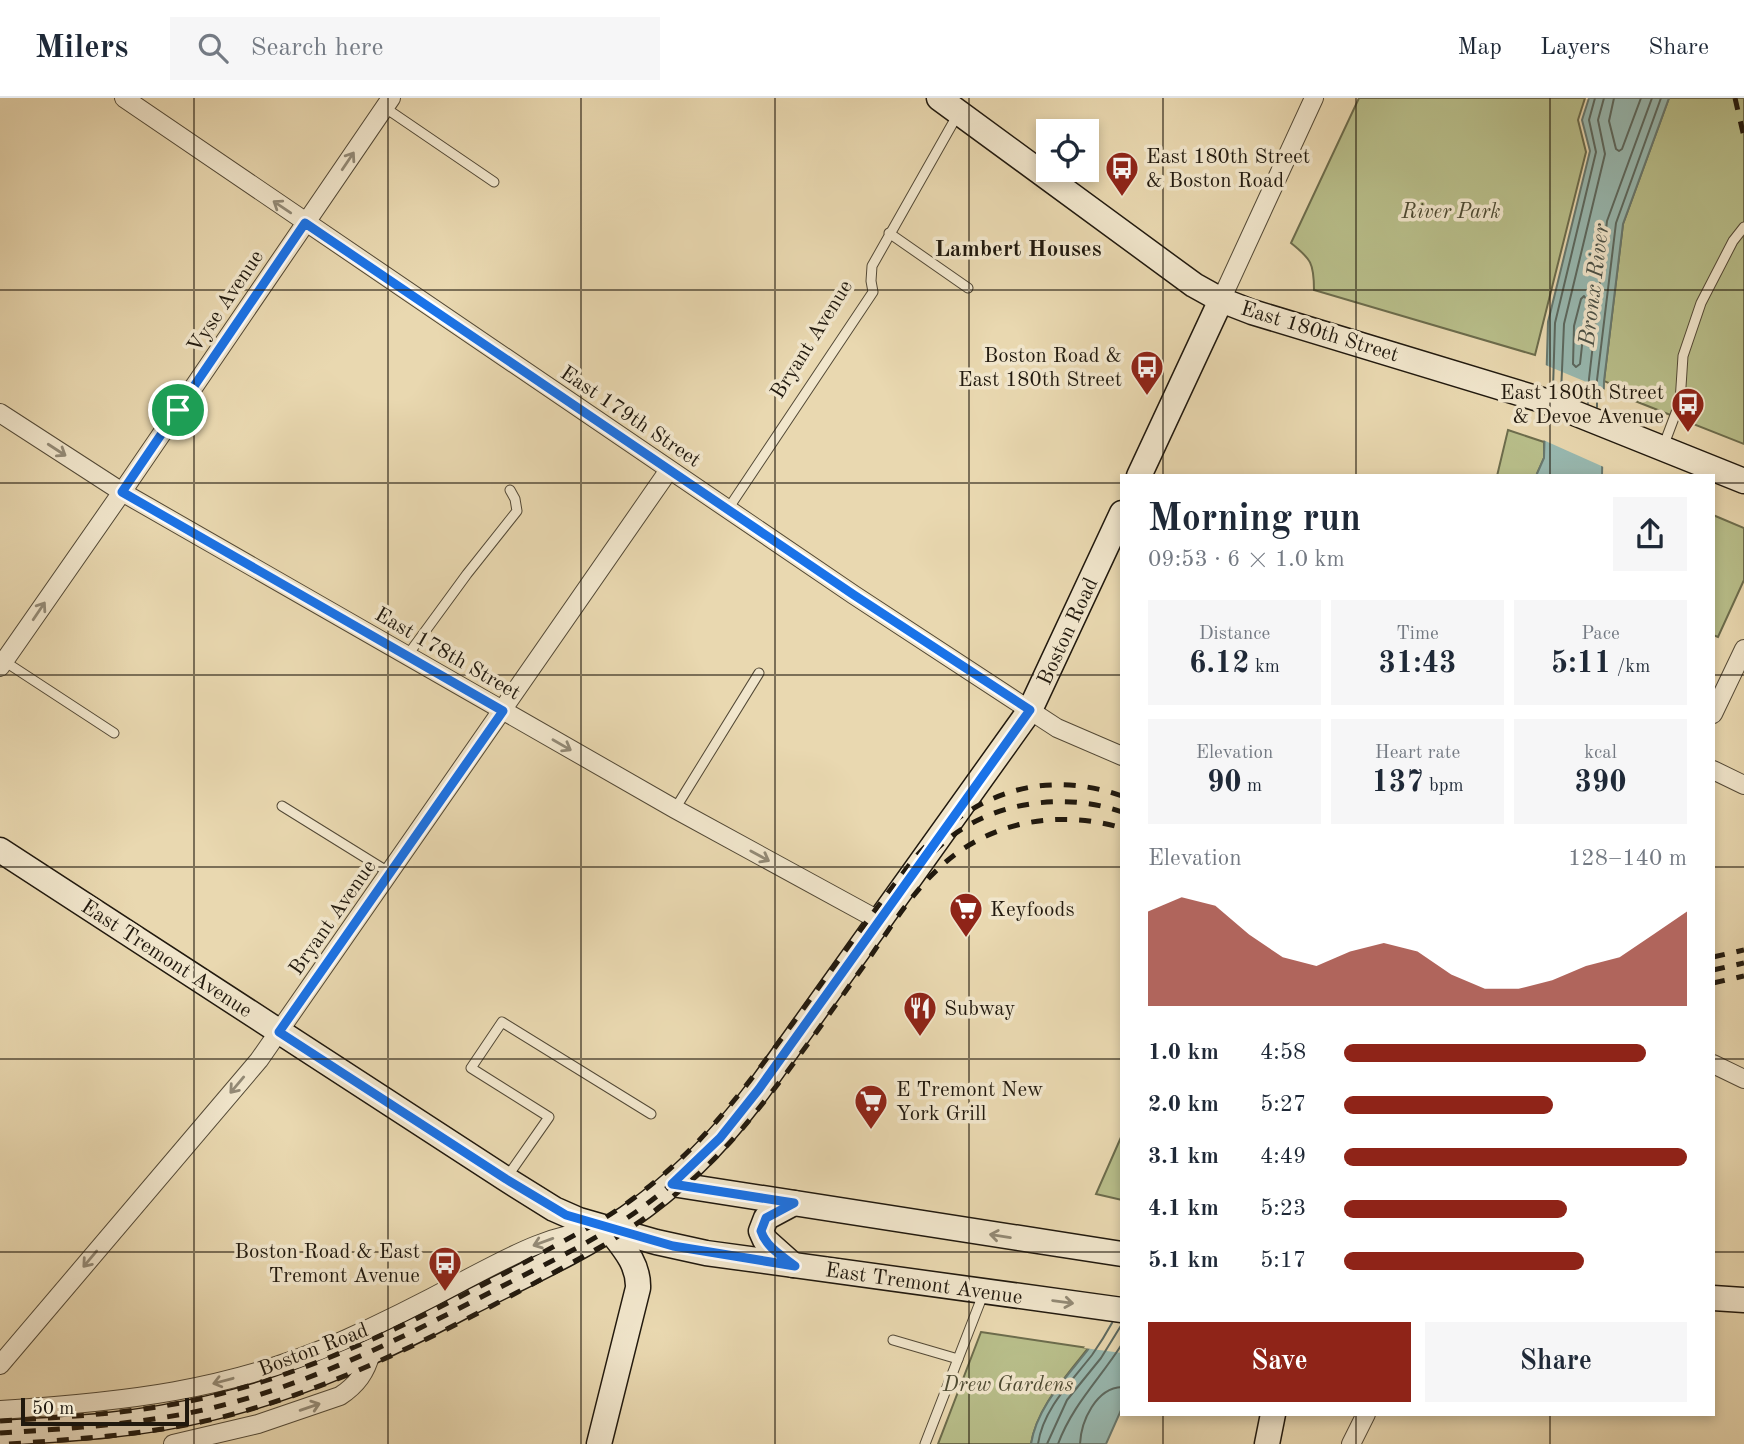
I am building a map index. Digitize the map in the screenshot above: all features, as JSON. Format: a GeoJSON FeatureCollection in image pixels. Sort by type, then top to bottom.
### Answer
{"type":"FeatureCollection","features":[{"type":"Feature","properties":{"kind":"main road","name":"East 180th Street"},"geometry":{"type":"LineString","coordinates":[[939,98],[1194,285],[1222,300],[1252,312],[1532,397],[1744,481]]}},
{"type":"Feature","properties":{"kind":"main road"},"geometry":{"type":"LineString","coordinates":[[1140,474],[1222,300]]}},
{"type":"Feature","properties":{"kind":"main road","name":"Boston Road"},"geometry":{"type":"LineString","coordinates":[[0,1433],[116,1424],[191,1413],[281,1388],[332,1370],[371,1353],[609,1229],[672,1184],[709,1149],[747,1105],[1030,710],[1120,517]]}},
{"type":"Feature","properties":{"kind":"main road","name":"East Tremont Avenue"},"geometry":{"type":"LineString","coordinates":[[0,850],[506,1179],[566,1215],[692,1250],[1111,1309]]}},
{"type":"Feature","properties":{"kind":"main road"},"geometry":{"type":"LineString","coordinates":[[672,1184],[1120,1254]]}},
{"type":"Feature","properties":{"kind":"main road"},"geometry":{"type":"LineString","coordinates":[[794,1203],[766,1218],[761,1231],[772,1248],[795,1266]]}},
{"type":"Feature","properties":{"kind":"main road"},"geometry":{"type":"LineString","coordinates":[[599,1444],[638,1288],[634,1265],[609,1229]]}},
{"type":"Feature","properties":{"kind":"main road"},"geometry":{"type":"LineString","coordinates":[[1715,1298],[1744,1300]]}},
{"type":"Feature","properties":{"kind":"main road"},"geometry":{"type":"LineString","coordinates":[[1262,1416],[1267,1444]]}},
{"type":"Feature","properties":{"kind":"main road"},"geometry":{"type":"LineString","coordinates":[[1267,1444],[1273,1416]]}},
{"type":"Feature","properties":{"kind":"street","name":"East 179th Street"},"geometry":{"type":"LineString","coordinates":[[124,98],[669,470],[1030,710],[1066,733],[1120,755]]}},
{"type":"Feature","properties":{"kind":"street"},"geometry":{"type":"LineString","coordinates":[[1222,300],[1314,98]]}},
{"type":"Feature","properties":{"kind":"street","name":"Vyse Avenue"},"geometry":{"type":"LineString","coordinates":[[2,664],[388,102]]}},
{"type":"Feature","properties":{"kind":"street","name":"East 178th Street"},"geometry":{"type":"LineString","coordinates":[[0,413],[122,492],[675,809],[880,921]]}},
{"type":"Feature","properties":{"kind":"street","name":"Bryant Avenue"},"geometry":{"type":"LineString","coordinates":[[0,1365],[259,1060],[669,470]]}},
{"type":"Feature","properties":{"kind":"street"},"geometry":{"type":"LineString","coordinates":[[1715,710],[1744,649]]}},
{"type":"Feature","properties":{"kind":"street"},"geometry":{"type":"LineString","coordinates":[[1715,771],[1744,785]]}},
{"type":"Feature","properties":{"kind":"street"},"geometry":{"type":"LineString","coordinates":[[1715,1065],[1744,1079]]}},
{"type":"Feature","properties":{"kind":"street","name":"Boston Road"},"geometry":{"type":"LineString","coordinates":[[0,1410],[147,1398],[263,1370],[351,1337],[535,1244],[573,1233],[609,1229]]}},
{"type":"Feature","properties":{"kind":"street","name":"Boston Road"},"geometry":{"type":"LineString","coordinates":[[173,1444],[235,1437],[340,1396],[361,1377],[371,1353]]}},
{"type":"Feature","properties":{"kind":"street"},"geometry":{"type":"LineString","coordinates":[[1351,1444],[1365,1416]]}},
{"type":"Feature","properties":{"kind":"lane"},"geometry":{"type":"LineString","coordinates":[[388,102],[494,182]]}},
{"type":"Feature","properties":{"kind":"lane","name":"Bryant Avenue"},"geometry":{"type":"LineString","coordinates":[[728,509],[873,292],[872,266],[959,113]]}},
{"type":"Feature","properties":{"kind":"lane"},"geometry":{"type":"LineString","coordinates":[[1663,448],[1681,402],[1683,356],[1701,303],[1733,241],[1744,227]]}},
{"type":"Feature","properties":{"kind":"lane"},"geometry":{"type":"LineString","coordinates":[[889,233],[968,288]]}},
{"type":"Feature","properties":{"kind":"lane"},"geometry":{"type":"LineString","coordinates":[[407,656],[517,511],[510,490]]}},
{"type":"Feature","properties":{"kind":"lane"},"geometry":{"type":"LineString","coordinates":[[2,664],[114,733]]}},
{"type":"Feature","properties":{"kind":"lane"},"geometry":{"type":"LineString","coordinates":[[675,809],[759,674]]}},
{"type":"Feature","properties":{"kind":"lane"},"geometry":{"type":"LineString","coordinates":[[282,806],[390,873]]}},
{"type":"Feature","properties":{"kind":"lane"},"geometry":{"type":"LineString","coordinates":[[506,1179],[549,1117],[471,1068],[502,1022],[651,1114]]}},
{"type":"Feature","properties":{"kind":"lane"},"geometry":{"type":"LineString","coordinates":[[925,1444],[984,1292]]}},
{"type":"Feature","properties":{"kind":"lane"},"geometry":{"type":"LineString","coordinates":[[893,1340],[958,1359]]}},
{"type":"Feature","properties":{"kind":"green space","name":"River Park"},"geometry":{"type":"Polygon","coordinates":[[[1359,98],[1585,98],[1578,120],[1586,152],[1535,355],[1314,290],[1310,262],[1291,243],[1359,98]]]}},
{"type":"Feature","properties":{"kind":"green space"},"geometry":{"type":"Polygon","coordinates":[[[1669,98],[1744,98],[1744,444],[1630,399],[1631,393],[1604,381],[1623,224],[1669,98]]]}},
{"type":"Feature","properties":{"kind":"green space"},"geometry":{"type":"Polygon","coordinates":[[[1508,430],[1544,442],[1544,458],[1537,474],[1497,474],[1508,430]]]}},
{"type":"Feature","properties":{"kind":"green space"},"geometry":{"type":"Polygon","coordinates":[[[1715,516],[1744,528],[1744,580],[1718,637],[1715,636],[1715,516]]]}},
{"type":"Feature","properties":{"kind":"green space"},"geometry":{"type":"Polygon","coordinates":[[[1120,1140],[1120,1200],[1096,1194],[1120,1140]]]}},
{"type":"Feature","properties":{"kind":"green space","name":"Drew Gardens"},"geometry":{"type":"Polygon","coordinates":[[[981,1332],[1088,1348],[1046,1405],[1034,1430],[1031,1444],[938,1444],[981,1332]]]}},
{"type":"Feature","properties":{"kind":"water","name":"Bronx River"},"geometry":{"type":"Polygon","coordinates":[[[1589,98],[1669,98],[1623,224],[1604,381],[1602,474],[1537,474],[1544,458],[1548,322],[1590,151],[1582,120],[1589,98]]]}},
{"type":"Feature","properties":{"kind":"water"},"geometry":{"type":"Polygon","coordinates":[[[1120,1298],[1120,1412],[1106,1444],[1031,1444],[1039,1418],[1046,1406],[1092,1344],[1120,1298]]]}},
{"type":"Feature","properties":{"kind":"pier"},"geometry":{"type":"Polygon","coordinates":[[[1543,364],[1608,391],[1606,468],[1541,439],[1543,364]]]}},
{"type":"Feature","properties":{"kind":"pier"},"geometry":{"type":"Polygon","coordinates":[[[1119,1293],[1120,1353],[1084,1348],[1119,1293]]]}},
{"type":"Feature","properties":{"kind":"railway"},"geometry":{"type":"LineString","coordinates":[[1735,98],[1744,137]]}},
{"type":"Feature","properties":{"kind":"railway"},"geometry":{"type":"LineString","coordinates":[[0,1421],[96,1414],[167,1405],[243,1387],[296,1370],[398,1328],[593,1225],[653,1183],[704,1135],[771,1053],[913,860],[957,819],[981,804],[1007,793],[1034,787],[1062,785],[1091,788],[1120,795]]}},
{"type":"Feature","properties":{"kind":"railway"},"geometry":{"type":"LineString","coordinates":[[0,1433],[142,1421],[229,1404],[268,1392],[381,1346],[586,1243],[640,1209],[675,1182],[736,1119],[791,1049],[915,874],[948,839],[987,816],[1032,804],[1078,802],[1120,811]]}},
{"type":"Feature","properties":{"kind":"railway"},"geometry":{"type":"LineString","coordinates":[[9,1444],[163,1429],[265,1405],[365,1368],[414,1345],[604,1245],[666,1202],[704,1169],[739,1133],[799,1057],[910,900],[939,868],[980,839],[1025,823],[1073,820],[1120,828]]}},
{"type":"Feature","properties":{"kind":"railway"},"geometry":{"type":"LineString","coordinates":[[1715,957],[1744,950]]}},
{"type":"Feature","properties":{"kind":"railway"},"geometry":{"type":"LineString","coordinates":[[1715,970],[1744,963]]}},
{"type":"Feature","properties":{"kind":"railway"},"geometry":{"type":"LineString","coordinates":[[1715,983],[1744,976]]}},
{"type":"Feature","properties":{"kind":"place","name":"East 180th Street & Boston Road"},"geometry":{"type":"Point","coordinates":[1122,198]}},
{"type":"Feature","properties":{"kind":"place","name":"Boston Road & East 180th Street"},"geometry":{"type":"Point","coordinates":[1147,397]}},
{"type":"Feature","properties":{"kind":"place","name":"East 180th Street & Devoe Avenue"},"geometry":{"type":"Point","coordinates":[1688,434]}},
{"type":"Feature","properties":{"kind":"place","name":"Keyfoods"},"geometry":{"type":"Point","coordinates":[966,939]}},
{"type":"Feature","properties":{"kind":"place","name":"Subway"},"geometry":{"type":"Point","coordinates":[920,1038]}},
{"type":"Feature","properties":{"kind":"place","name":"E Tremont New York Grill"},"geometry":{"type":"Point","coordinates":[871,1131]}},
{"type":"Feature","properties":{"kind":"place","name":"Boston Road & East Tremont Avenue"},"geometry":{"type":"Point","coordinates":[445,1293]}},
{"type":"Feature","properties":{"kind":"district","name":"Lambert Houses"},"geometry":{"type":"Point","coordinates":[1018,248]}},
{"type":"Feature","properties":{"kind":"route"},"geometry":{"type":"LineString","coordinates":[[305,223],[854,595],[1030,710],[759,1089],[720,1138],[672,1184],[794,1203],[766,1218],[761,1231],[772,1248],[795,1266],[673,1246],[566,1215],[279,1032],[503,711],[122,492],[178,410],[305,223]]}}]}
